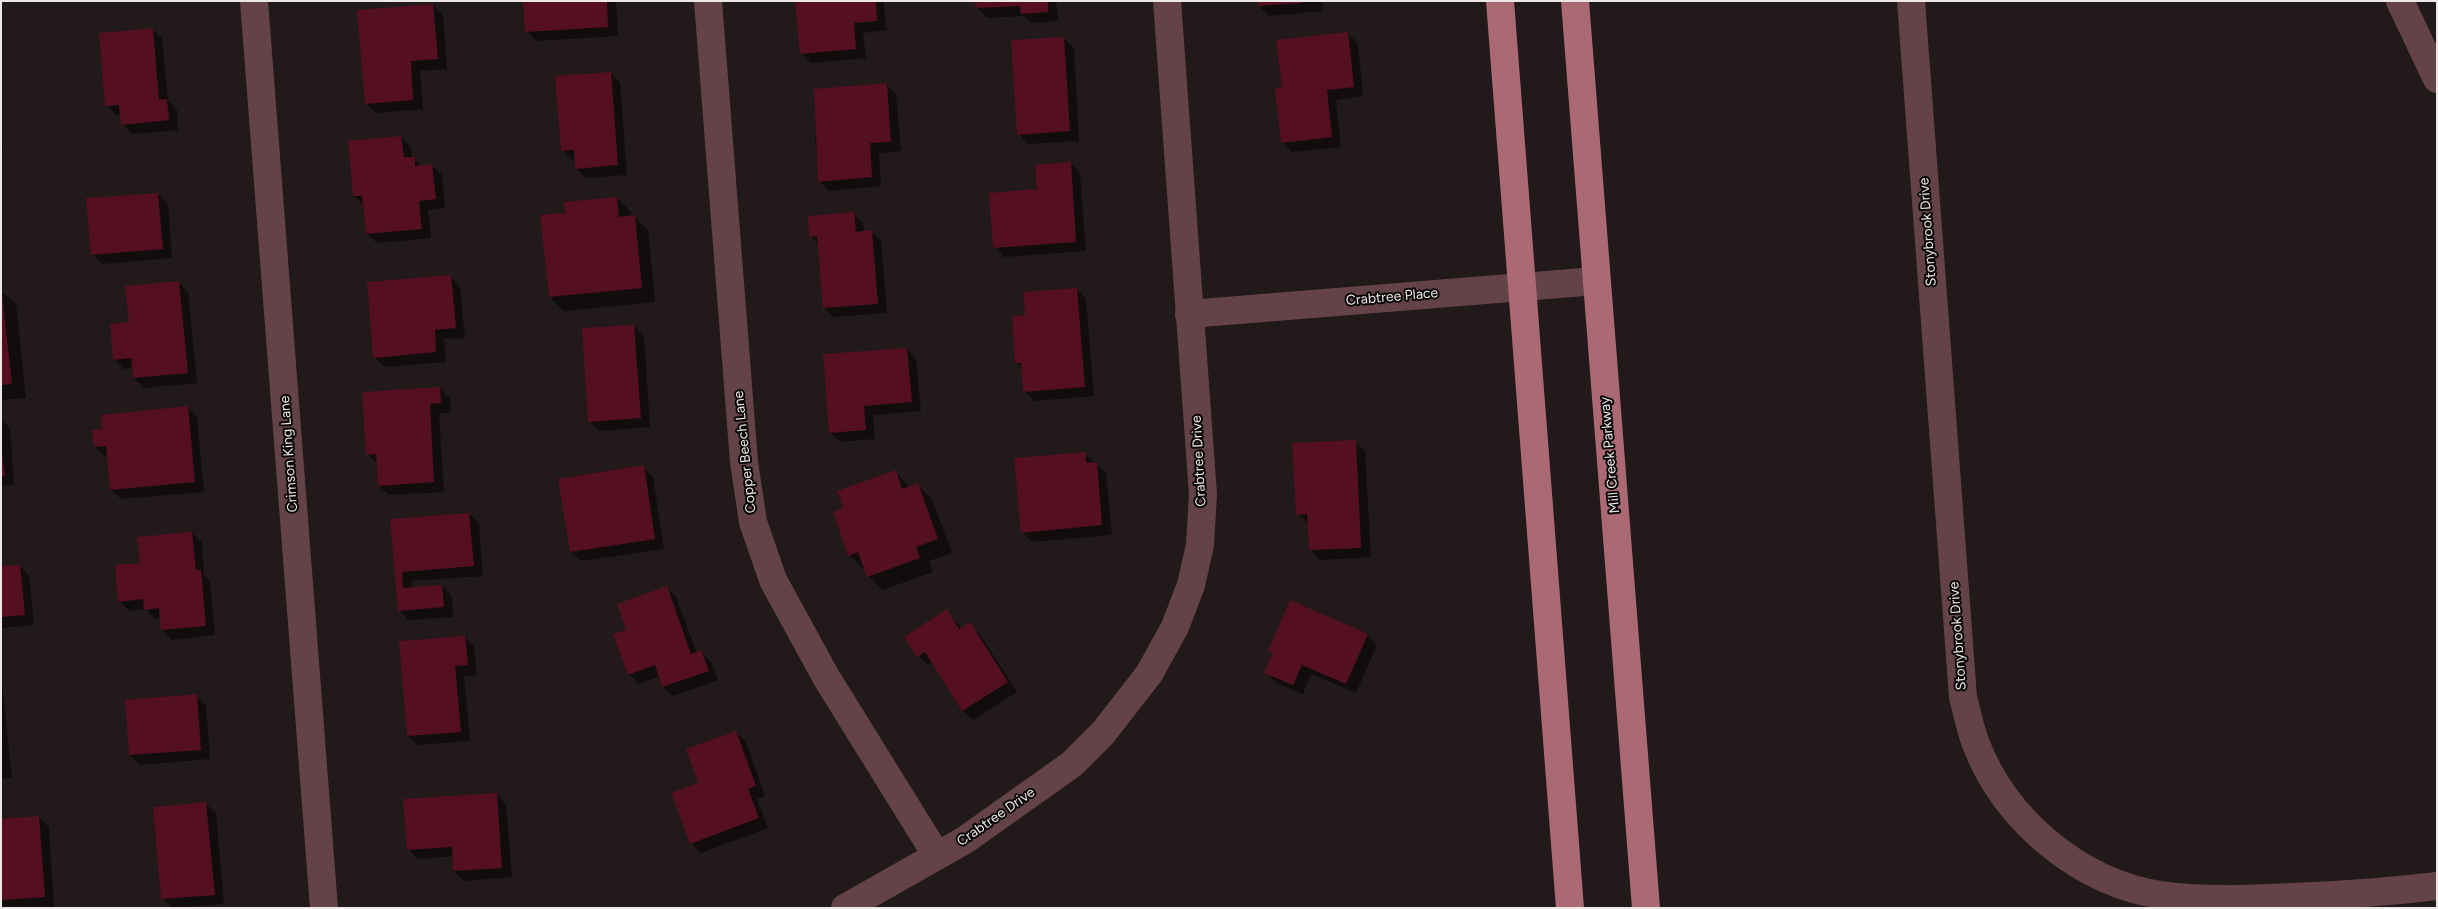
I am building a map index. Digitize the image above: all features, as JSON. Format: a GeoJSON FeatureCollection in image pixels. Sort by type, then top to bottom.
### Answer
{"type":"FeatureCollection","features":[{"type":"Feature","properties":{"kind":"main road"},"geometry":{"type":"LineString","coordinates":[[1500,1],[1570,908]]}},
{"type":"Feature","properties":{"kind":"main road","name":"Mill Creek Parkway"},"geometry":{"type":"LineString","coordinates":[[1574,1],[1646,908]]}},
{"type":"Feature","properties":{"kind":"street","name":"Crimson King Lane"},"geometry":{"type":"LineString","coordinates":[[254,1],[324,908]]}},
{"type":"Feature","properties":{"kind":"street","name":"Copper Beech Lane"},"geometry":{"type":"LineString","coordinates":[[708,1],[744,462],[753,522],[773,580],[826,676],[938,856]]}},
{"type":"Feature","properties":{"kind":"street","name":"Crabtree Drive"},"geometry":{"type":"LineString","coordinates":[[845,908],[966,840],[1072,764],[1103,733],[1149,674],[1175,627],[1191,584],[1200,545],[1204,494],[1167,1]]}},
{"type":"Feature","properties":{"kind":"street","name":"Stonybrook Drive"},"geometry":{"type":"LineString","coordinates":[[1911,1],[1963,697],[1976,744],[1998,788],[2029,827],[2068,858],[2111,881],[2159,895],[2265,903],[2437,886]]}},
{"type":"Feature","properties":{"kind":"street"},"geometry":{"type":"LineString","coordinates":[[2400,1],[2437,79]]}},
{"type":"Feature","properties":{"kind":"street","name":"Crabtree Place"},"geometry":{"type":"LineString","coordinates":[[1189,314],[1596,281]]}},
{"type":"Feature","properties":{"kind":"building"},"geometry":{"type":"Polygon","coordinates":[[[523,1],[607,1],[608,27],[525,32],[523,1]]]}},
{"type":"Feature","properties":{"kind":"building"},"geometry":{"type":"Polygon","coordinates":[[[795,1],[876,1],[877,21],[854,23],[856,49],[800,54],[795,1]]]}},
{"type":"Feature","properties":{"kind":"building"},"geometry":{"type":"Polygon","coordinates":[[[975,1],[1048,1],[1048,12],[1021,14],[1020,6],[976,8],[975,1]]]}},
{"type":"Feature","properties":{"kind":"building"},"geometry":{"type":"Polygon","coordinates":[[[1257,1],[1302,1],[1302,3],[1258,6],[1257,1]]]}},
{"type":"Feature","properties":{"kind":"building"},"geometry":{"type":"Polygon","coordinates":[[[433,4],[438,59],[411,61],[413,100],[365,104],[357,10],[433,4]]]}},
{"type":"Feature","properties":{"kind":"building"},"geometry":{"type":"Polygon","coordinates":[[[153,28],[159,100],[167,99],[169,120],[121,125],[119,105],[105,106],[99,33],[153,28]]]}},
{"type":"Feature","properties":{"kind":"building"},"geometry":{"type":"Polygon","coordinates":[[[1348,32],[1354,87],[1327,90],[1332,137],[1281,143],[1275,88],[1282,87],[1276,40],[1348,32]]]}},
{"type":"Feature","properties":{"kind":"building"},"geometry":{"type":"Polygon","coordinates":[[[1064,37],[1070,131],[1017,135],[1011,40],[1064,37]]]}},
{"type":"Feature","properties":{"kind":"building"},"geometry":{"type":"Polygon","coordinates":[[[611,72],[618,165],[575,169],[574,150],[561,151],[555,76],[611,72]]]}},
{"type":"Feature","properties":{"kind":"building"},"geometry":{"type":"Polygon","coordinates":[[[887,83],[891,142],[870,143],[872,177],[818,182],[814,89],[887,83]]]}},
{"type":"Feature","properties":{"kind":"building"},"geometry":{"type":"Polygon","coordinates":[[[401,136],[404,157],[415,157],[415,166],[432,164],[436,199],[419,201],[422,229],[366,234],[362,196],[353,196],[348,141],[401,136]]]}},
{"type":"Feature","properties":{"kind":"building"},"geometry":{"type":"Polygon","coordinates":[[[1071,162],[1076,242],[993,248],[989,193],[1037,189],[1035,165],[1071,162]]]}},
{"type":"Feature","properties":{"kind":"building"},"geometry":{"type":"Polygon","coordinates":[[[158,193],[163,249],[91,255],[86,198],[158,193]]]}},
{"type":"Feature","properties":{"kind":"building"},"geometry":{"type":"Polygon","coordinates":[[[617,197],[619,217],[635,215],[642,288],[549,297],[540,215],[565,213],[564,202],[617,197]]]}},
{"type":"Feature","properties":{"kind":"building"},"geometry":{"type":"Polygon","coordinates":[[[854,212],[856,232],[872,230],[878,304],[823,308],[817,236],[809,237],[808,216],[854,212]]]}},
{"type":"Feature","properties":{"kind":"building"},"geometry":{"type":"Polygon","coordinates":[[[451,275],[456,328],[435,330],[436,352],[373,358],[367,282],[451,275]]]}},
{"type":"Feature","properties":{"kind":"building"},"geometry":{"type":"Polygon","coordinates":[[[179,281],[188,373],[133,378],[131,358],[113,360],[110,324],[129,322],[125,286],[179,281]]]}},
{"type":"Feature","properties":{"kind":"building"},"geometry":{"type":"Polygon","coordinates":[[[1,286],[12,384],[1,385],[1,286]]]}},
{"type":"Feature","properties":{"kind":"building"},"geometry":{"type":"Polygon","coordinates":[[[1077,288],[1085,387],[1023,392],[1021,363],[1015,363],[1012,316],[1025,315],[1023,292],[1077,288]]]}},
{"type":"Feature","properties":{"kind":"building"},"geometry":{"type":"Polygon","coordinates":[[[634,325],[641,418],[588,422],[582,328],[634,325]]]}},
{"type":"Feature","properties":{"kind":"building"},"geometry":{"type":"Polygon","coordinates":[[[907,348],[912,402],[864,406],[866,430],[829,433],[823,354],[907,348]]]}},
{"type":"Feature","properties":{"kind":"building"},"geometry":{"type":"Polygon","coordinates":[[[440,387],[441,403],[430,404],[434,482],[378,486],[376,454],[366,455],[362,392],[440,387]]]}},
{"type":"Feature","properties":{"kind":"building"},"geometry":{"type":"Polygon","coordinates":[[[188,406],[195,482],[110,490],[106,446],[94,447],[92,430],[102,429],[101,415],[188,406]]]}},
{"type":"Feature","properties":{"kind":"building"},"geometry":{"type":"Polygon","coordinates":[[[1356,440],[1361,548],[1309,550],[1307,514],[1296,515],[1292,443],[1356,440]]]}},
{"type":"Feature","properties":{"kind":"building"},"geometry":{"type":"Polygon","coordinates":[[[1,446],[5,476],[1,476],[1,446]]]}},
{"type":"Feature","properties":{"kind":"building"},"geometry":{"type":"Polygon","coordinates":[[[1086,452],[1086,463],[1097,462],[1102,525],[1021,533],[1014,458],[1086,452]]]}},
{"type":"Feature","properties":{"kind":"building"},"geometry":{"type":"Polygon","coordinates":[[[644,465],[655,539],[570,552],[558,479],[644,465]]]}},
{"type":"Feature","properties":{"kind":"building"},"geometry":{"type":"Polygon","coordinates":[[[896,470],[902,489],[918,483],[938,539],[916,547],[920,558],[867,577],[858,552],[848,556],[833,512],[843,508],[837,491],[896,470]]]}},
{"type":"Feature","properties":{"kind":"building"},"geometry":{"type":"Polygon","coordinates":[[[469,513],[474,566],[402,572],[403,588],[442,585],[444,607],[398,611],[390,519],[469,513]]]}},
{"type":"Feature","properties":{"kind":"building"},"geometry":{"type":"Polygon","coordinates":[[[192,532],[196,570],[201,570],[206,626],[161,630],[159,608],[144,610],[143,599],[118,602],[115,565],[140,563],[137,537],[192,532]]]}},
{"type":"Feature","properties":{"kind":"building"},"geometry":{"type":"Polygon","coordinates":[[[20,565],[25,615],[1,617],[1,566],[20,565]]]}},
{"type":"Feature","properties":{"kind":"building"},"geometry":{"type":"Polygon","coordinates":[[[667,586],[691,654],[701,650],[709,671],[662,687],[655,665],[628,675],[613,634],[626,630],[617,604],[667,586]]]}},
{"type":"Feature","properties":{"kind":"building"},"geometry":{"type":"Polygon","coordinates":[[[1290,600],[1368,634],[1346,684],[1302,665],[1293,685],[1264,673],[1273,653],[1268,651],[1290,600]]]}},
{"type":"Feature","properties":{"kind":"building"},"geometry":{"type":"Polygon","coordinates":[[[947,609],[959,629],[970,622],[1008,682],[962,711],[925,652],[917,657],[904,637],[947,609]]]}},
{"type":"Feature","properties":{"kind":"building"},"geometry":{"type":"Polygon","coordinates":[[[465,636],[468,665],[455,666],[461,732],[407,736],[399,641],[465,636]]]}},
{"type":"Feature","properties":{"kind":"building"},"geometry":{"type":"Polygon","coordinates":[[[197,694],[201,750],[129,755],[125,700],[197,694]]]}},
{"type":"Feature","properties":{"kind":"building"},"geometry":{"type":"Polygon","coordinates":[[[736,731],[756,786],[748,789],[759,818],[690,844],[671,793],[698,783],[686,749],[736,731]]]}},
{"type":"Feature","properties":{"kind":"building"},"geometry":{"type":"Polygon","coordinates":[[[497,793],[502,868],[453,871],[452,847],[407,850],[403,799],[497,793]]]}},
{"type":"Feature","properties":{"kind":"building"},"geometry":{"type":"Polygon","coordinates":[[[206,802],[215,895],[161,899],[153,807],[206,802]]]}},
{"type":"Feature","properties":{"kind":"building"},"geometry":{"type":"Polygon","coordinates":[[[39,816],[45,897],[1,900],[1,819],[39,816]]]}}]}
